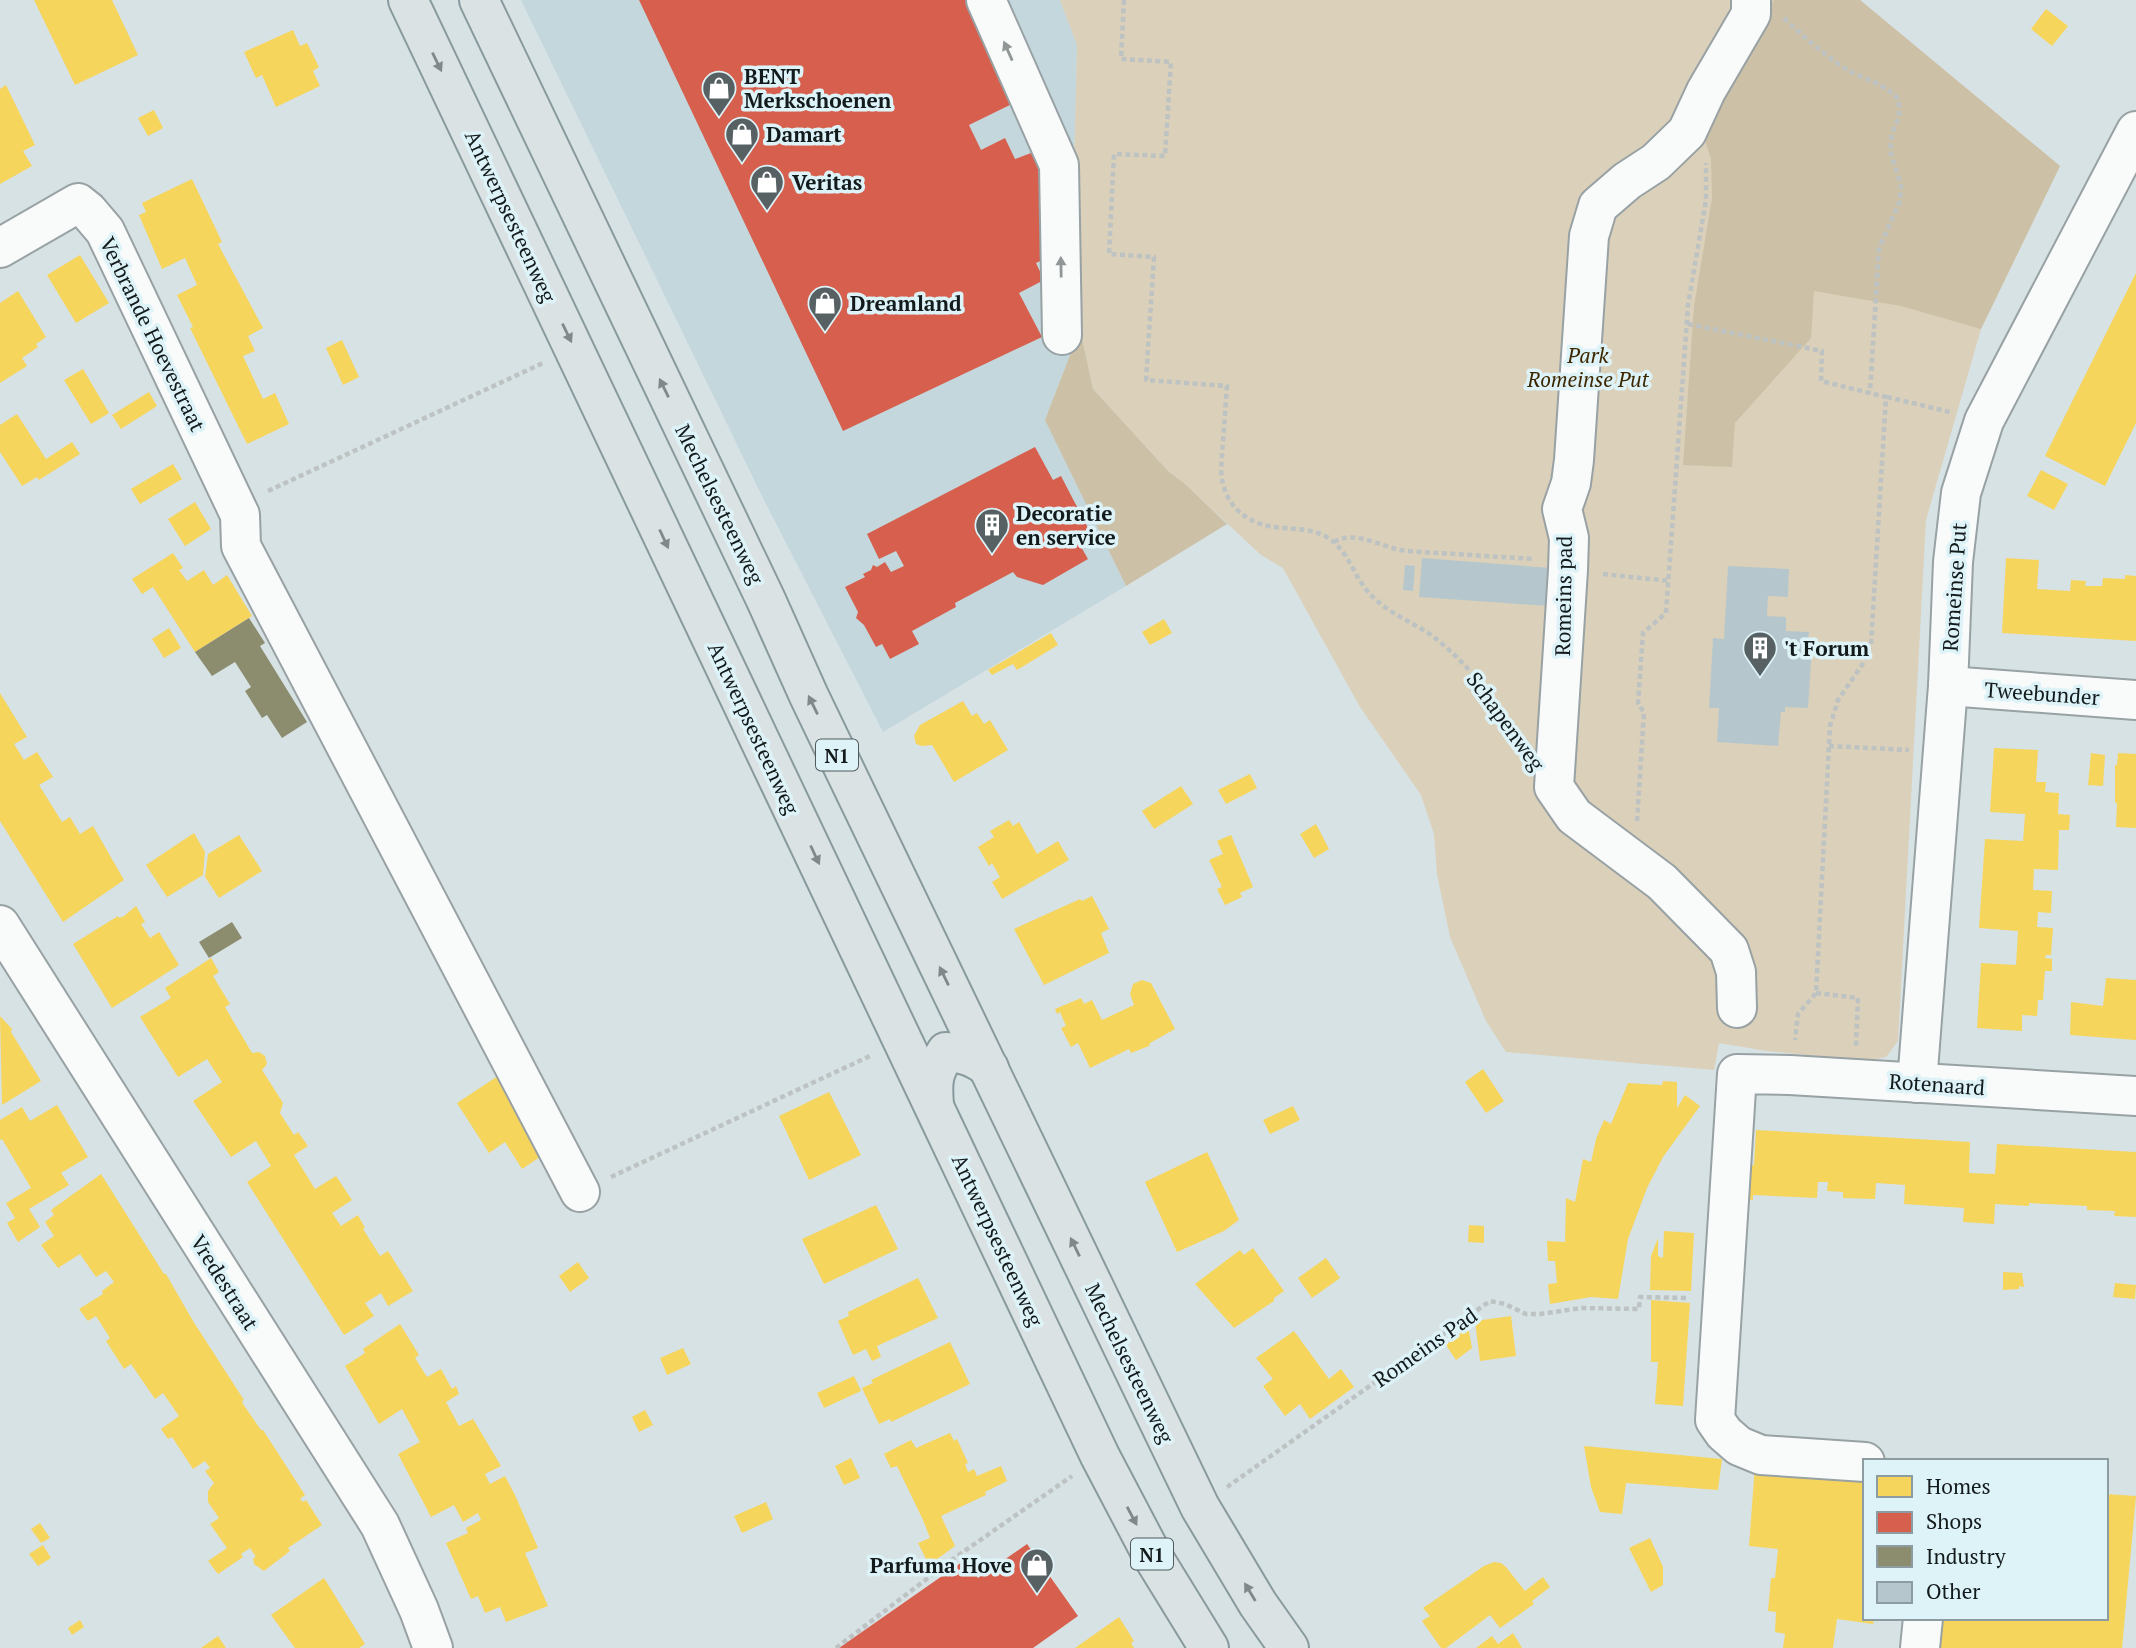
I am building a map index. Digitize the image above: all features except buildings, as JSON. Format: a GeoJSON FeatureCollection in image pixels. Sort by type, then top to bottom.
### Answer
{"type":"FeatureCollection","features":[{"type":"Feature","properties":{"kind":"main road","name":"Antwerpsesteenweg"},"geometry":{"type":"LineString","coordinates":[[408,0],[889,1049],[934,1105],[1085,1466]]}},
{"type":"Feature","properties":{"kind":"main road","name":"Mechelsesteenweg"},"geometry":{"type":"LineString","coordinates":[[479,0],[815,708],[1200,1507],[1258,1604],[1289,1648]]}},
{"type":"Feature","properties":{"kind":"main road"},"geometry":{"type":"LineString","coordinates":[[934,1105],[932,1083],[935,1070],[955,1042],[960,1009]]}},
{"type":"Feature","properties":{"kind":"main road"},"geometry":{"type":"LineString","coordinates":[[889,1049],[963,1053],[989,1068]]}},
{"type":"Feature","properties":{"kind":"main road","name":"N1"},"geometry":{"type":"LineString","coordinates":[[1085,1466],[1153,1556],[1209,1648]]}},
{"type":"Feature","properties":{"kind":"street"},"geometry":{"type":"LineString","coordinates":[[986,0],[1059,165],[1062,335]]}},
{"type":"Feature","properties":{"kind":"street","name":"Romeins pad"},"geometry":{"type":"LineString","coordinates":[[1554,787],[1569,538],[1562,509],[1572,483],[1588,236],[1598,206],[1627,181],[1656,162],[1687,132],[1706,91],[1751,14],[1766,7]]}},
{"type":"Feature","properties":{"kind":"street","name":"Romeinse Put"},"geometry":{"type":"LineString","coordinates":[[1917,1083],[1948,686],[1953,562],[1961,494],[1984,421],[2136,131]]}},
{"type":"Feature","properties":{"kind":"street","name":"Verbrande Hoevestraat"},"geometry":{"type":"LineString","coordinates":[[0,248],[78,202],[88,211],[105,232],[238,510]]}},
{"type":"Feature","properties":{"kind":"street"},"geometry":{"type":"LineString","coordinates":[[238,510],[241,546],[579,1192]]}},
{"type":"Feature","properties":{"kind":"street","name":"Tweebunder"},"geometry":{"type":"LineString","coordinates":[[1948,686],[2136,700]]}},
{"type":"Feature","properties":{"kind":"street"},"geometry":{"type":"LineString","coordinates":[[1554,787],[1574,816],[1662,882],[1729,950],[1736,972],[1737,1008]]}},
{"type":"Feature","properties":{"kind":"street","name":"Vredestraat"},"geometry":{"type":"LineString","coordinates":[[0,925],[380,1525],[419,1609],[433,1648]]}},
{"type":"Feature","properties":{"kind":"street","name":"Rotenaard"},"geometry":{"type":"LineString","coordinates":[[1723,1298],[1737,1074],[2136,1096]]}},
{"type":"Feature","properties":{"kind":"street"},"geometry":{"type":"LineString","coordinates":[[1723,1298],[1715,1420],[1724,1433],[1740,1446],[1761,1455],[1863,1462]]}},
{"type":"Feature","properties":{"kind":"street"},"geometry":{"type":"LineString","coordinates":[[1920,1648],[1923,1620]]}},
{"type":"Feature","properties":{"kind":"path"},"geometry":{"type":"LineString","coordinates":[[1124,0],[1121,59],[1171,62],[1165,156],[1114,154],[1109,254],[1154,257],[1146,380],[1227,386],[1221,470],[1222,483],[1233,507],[1255,523],[1311,531],[1334,542],[1341,538],[1360,537],[1391,549],[1568,566],[1670,581]]}},
{"type":"Feature","properties":{"kind":"path"},"geometry":{"type":"LineString","coordinates":[[1766,7],[1813,46],[1846,69],[1888,88],[1899,100],[1899,117],[1892,133],[1890,151],[1901,185],[1900,201],[1879,247],[1870,392]]}},
{"type":"Feature","properties":{"kind":"path"},"geometry":{"type":"LineString","coordinates":[[1634,860],[1644,712],[1638,704],[1643,633],[1666,613],[1688,305],[1706,200],[1706,160],[1687,132]]}},
{"type":"Feature","properties":{"kind":"path"},"geometry":{"type":"LineString","coordinates":[[1688,324],[1822,351],[1821,381],[1984,421]]}},
{"type":"Feature","properties":{"kind":"path"},"geometry":{"type":"LineString","coordinates":[[238,510],[543,363]]}},
{"type":"Feature","properties":{"kind":"path"},"geometry":{"type":"LineString","coordinates":[[1790,1075],[1798,1014],[1816,993],[1830,726],[1838,700],[1862,665],[1871,644],[1886,397]]}},
{"type":"Feature","properties":{"kind":"path","name":"Schapenweg"},"geometry":{"type":"LineString","coordinates":[[1334,542],[1359,580],[1380,604],[1439,641],[1472,673],[1496,701],[1554,787]]}},
{"type":"Feature","properties":{"kind":"path"},"geometry":{"type":"LineString","coordinates":[[1829,746],[1942,752]]}},
{"type":"Feature","properties":{"kind":"path"},"geometry":{"type":"LineString","coordinates":[[1816,993],[1858,999],[1854,1079]]}},
{"type":"Feature","properties":{"kind":"path"},"geometry":{"type":"LineString","coordinates":[[579,1192],[889,1049]]}},
{"type":"Feature","properties":{"kind":"path","name":"Romeins Pad"},"geometry":{"type":"LineString","coordinates":[[1226,1488],[1490,1301],[1505,1304],[1526,1314],[1540,1314],[1582,1308],[1640,1309],[1640,1297],[1723,1298]]}},
{"type":"Feature","properties":{"kind":"path"},"geometry":{"type":"LineString","coordinates":[[836,1648],[953,1559],[1085,1466]]}},
{"type":"Feature","properties":{"kind":"shaded area"},"geometry":{"type":"Polygon","coordinates":[[[521,0],[1060,0],[1077,45],[1072,252],[1080,329],[1045,420],[1126,586],[883,732],[763,498],[521,0]]]}},
{"type":"Feature","properties":{"kind":"shaded area"},"geometry":{"type":"Polygon","coordinates":[[[1774,0],[1860,0],[2060,166],[1981,329],[1901,306],[1814,291],[1811,338],[1735,423],[1732,467],[1683,465],[1694,306],[1712,198],[1711,159],[1701,128],[1714,96],[1774,0]]]}},
{"type":"Feature","properties":{"kind":"shaded area"},"geometry":{"type":"Polygon","coordinates":[[[1080,329],[1093,389],[1168,471],[1227,524],[1126,586],[1045,420],[1080,329]]]}},
{"type":"Feature","properties":{"kind":"green space","name":"Park Romeinse Put"},"geometry":{"type":"Polygon","coordinates":[[[1060,0],[1860,0],[2060,166],[1981,329],[1926,520],[1898,1041],[1886,1057],[1866,1061],[1767,1051],[1719,1043],[1714,1070],[1506,1052],[1486,1021],[1450,937],[1437,874],[1434,834],[1421,795],[1360,707],[1283,568],[1261,555],[1168,471],[1093,389],[1080,329],[1072,252],[1077,45],[1060,0]]]}},
{"type":"Feature","properties":{"kind":"place","name":"BENT Merkschoenen"},"geometry":{"type":"Point","coordinates":[719,118]}},
{"type":"Feature","properties":{"kind":"place","name":"Damart"},"geometry":{"type":"Point","coordinates":[742,164]}},
{"type":"Feature","properties":{"kind":"place","name":"Veritas"},"geometry":{"type":"Point","coordinates":[767,212]}},
{"type":"Feature","properties":{"kind":"place","name":"Dreamland"},"geometry":{"type":"Point","coordinates":[825,333]}},
{"type":"Feature","properties":{"kind":"place","name":"Decoratie en service"},"geometry":{"type":"Point","coordinates":[992,555]}},
{"type":"Feature","properties":{"kind":"place","name":"'t Forum"},"geometry":{"type":"Point","coordinates":[1760,678]}},
{"type":"Feature","properties":{"kind":"place","name":"Parfuma Hove"},"geometry":{"type":"Point","coordinates":[1037,1595]}}]}
